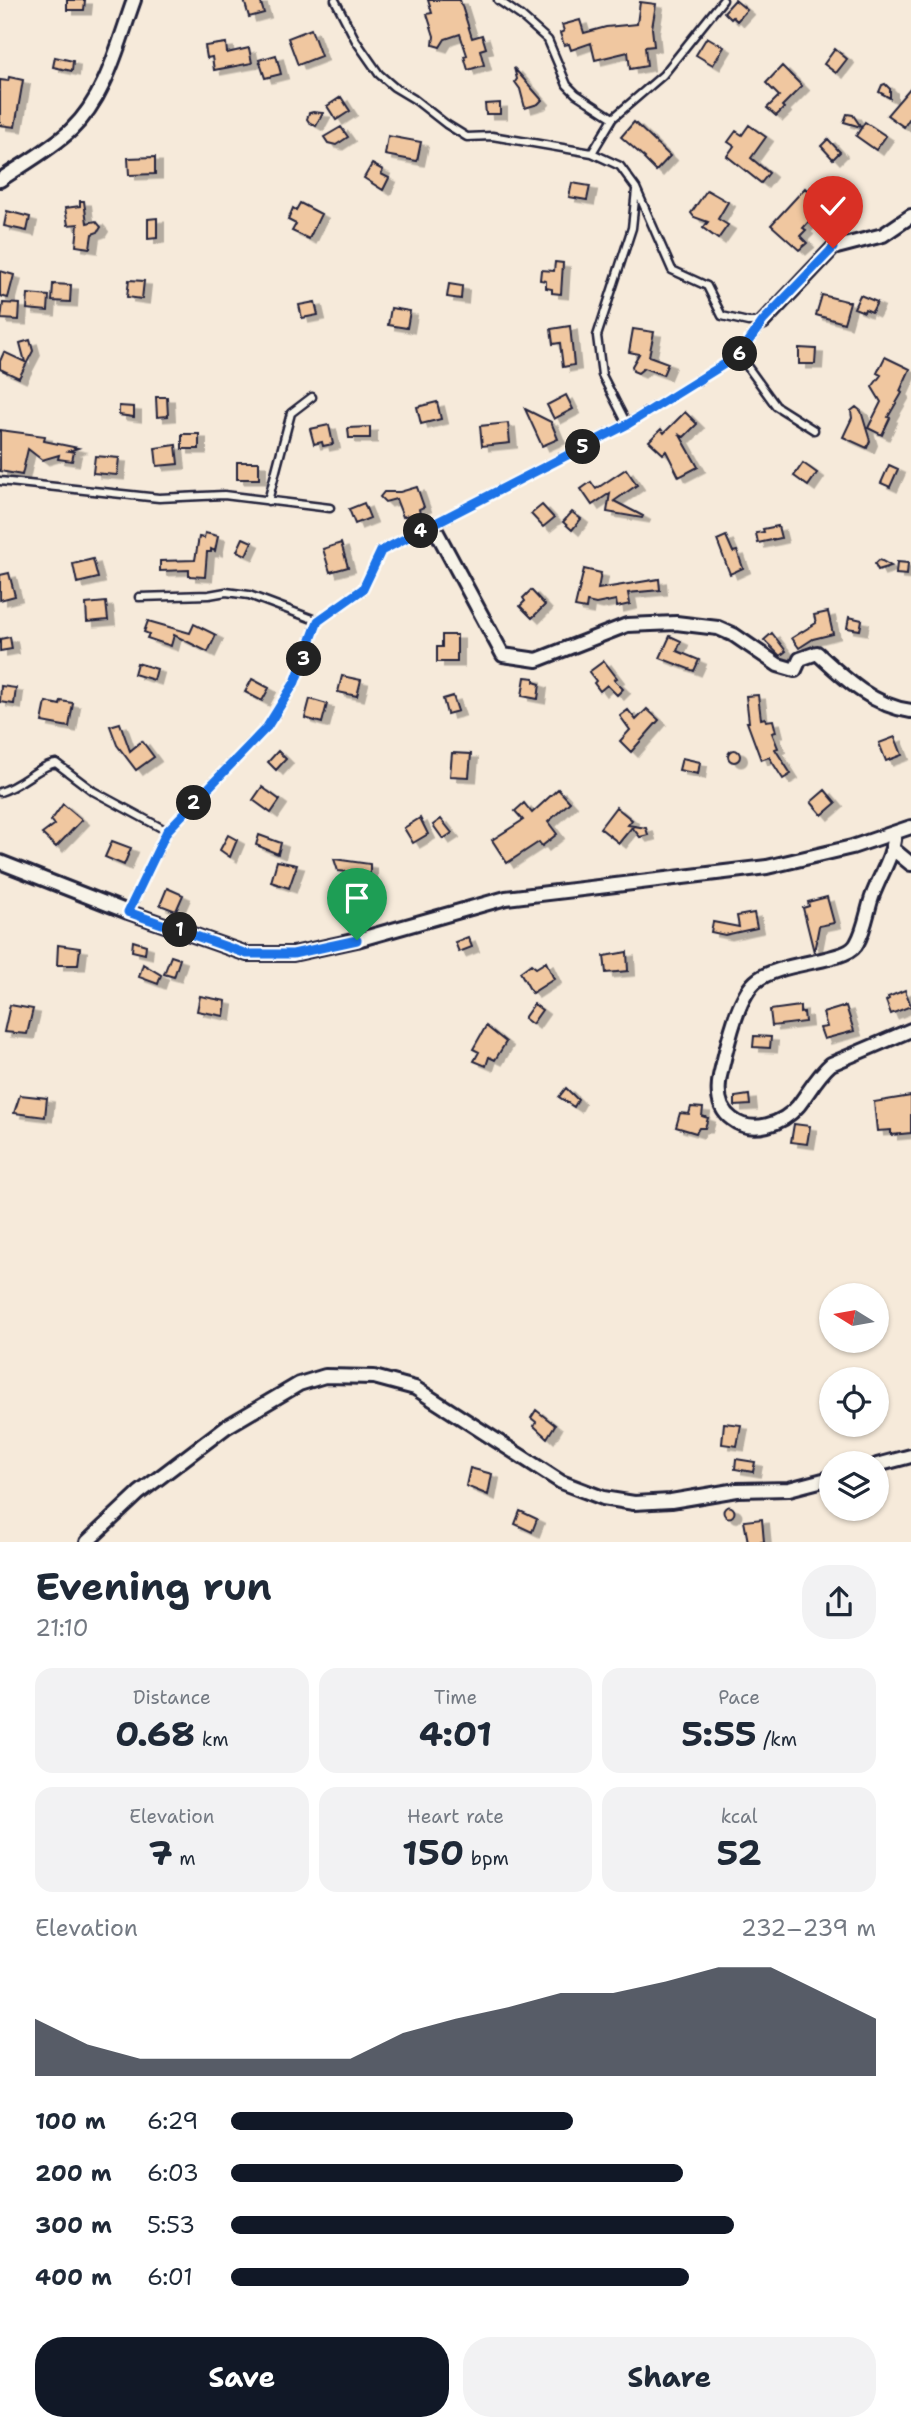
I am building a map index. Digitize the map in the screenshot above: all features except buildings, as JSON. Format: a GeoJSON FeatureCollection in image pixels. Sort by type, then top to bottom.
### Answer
{"type":"FeatureCollection","features":[{"type":"Feature","properties":{"kind":"street"},"geometry":{"type":"LineString","coordinates":[[0,180],[71,130],[90,105],[113,62],[134,0]]}},
{"type":"Feature","properties":{"kind":"street"},"geometry":{"type":"LineString","coordinates":[[763,321],[833,248],[883,235],[911,216]]}},
{"type":"Feature","properties":{"kind":"street"},"geometry":{"type":"LineString","coordinates":[[433,525],[503,655],[537,660],[627,625],[676,623],[718,628],[734,635],[778,665],[791,669],[795,670],[800,659],[817,653],[863,691],[894,709],[911,711]]}},
{"type":"Feature","properties":{"kind":"street"},"geometry":{"type":"LineString","coordinates":[[0,862],[128,912],[247,954],[293,954],[357,940],[506,898],[767,867],[852,847],[911,827]]}},
{"type":"Feature","properties":{"kind":"street"},"geometry":{"type":"LineString","coordinates":[[895,833],[894,850],[873,894],[857,945],[845,953],[776,972],[757,980],[746,991],[719,1080],[719,1100],[724,1113],[738,1124],[759,1128],[780,1120],[796,1108],[821,1073],[831,1064],[911,1030]]}},
{"type":"Feature","properties":{"kind":"street"},"geometry":{"type":"LineString","coordinates":[[894,850],[911,864]]}},
{"type":"Feature","properties":{"kind":"street"},"geometry":{"type":"LineString","coordinates":[[87,1542],[139,1493],[226,1427],[299,1384],[326,1376],[373,1377],[415,1388],[561,1482],[603,1498],[634,1503],[671,1501],[737,1490],[789,1489],[819,1481]]}},
{"type":"Feature","properties":{"kind":"street"},"geometry":{"type":"LineString","coordinates":[[889,1462],[911,1456]]}},
{"type":"Feature","properties":{"kind":"lane"},"geometry":{"type":"LineString","coordinates":[[335,0],[356,41],[379,74],[467,137],[492,136],[592,153],[620,166],[636,188],[672,270],[708,286],[722,316],[748,322],[763,321]]}},
{"type":"Feature","properties":{"kind":"lane"},"geometry":{"type":"LineString","coordinates":[[498,0],[548,40],[567,85],[613,118]]}},
{"type":"Feature","properties":{"kind":"lane"},"geometry":{"type":"LineString","coordinates":[[592,153],[613,118],[663,75],[723,0]]}},
{"type":"Feature","properties":{"kind":"lane"},"geometry":{"type":"LineString","coordinates":[[628,424],[602,375],[597,336],[632,228],[636,188]]}},
{"type":"Feature","properties":{"kind":"lane"},"geometry":{"type":"LineString","coordinates":[[128,912],[167,831],[267,727],[295,682],[318,621],[363,589],[381,551],[628,424],[739,355],[763,321]]}},
{"type":"Feature","properties":{"kind":"lane"},"geometry":{"type":"LineString","coordinates":[[739,355],[776,406],[814,430]]}},
{"type":"Feature","properties":{"kind":"lane"},"geometry":{"type":"LineString","coordinates":[[268,500],[291,413],[312,397]]}},
{"type":"Feature","properties":{"kind":"lane"},"geometry":{"type":"LineString","coordinates":[[0,481],[159,498],[223,495],[330,508]]}},
{"type":"Feature","properties":{"kind":"lane"},"geometry":{"type":"LineString","coordinates":[[139,597],[209,596],[226,592],[250,595],[318,621]]}},
{"type":"Feature","properties":{"kind":"lane"},"geometry":{"type":"LineString","coordinates":[[0,792],[20,785],[49,764],[59,764],[93,791],[167,831]]}},
{"type":"Feature","properties":{"kind":"route"},"geometry":{"type":"LineString","coordinates":[[357,940],[293,954],[247,954],[128,912],[167,831],[267,727],[295,682],[318,621],[363,589],[381,551],[628,424],[739,355],[763,321],[833,248]]}}]}
